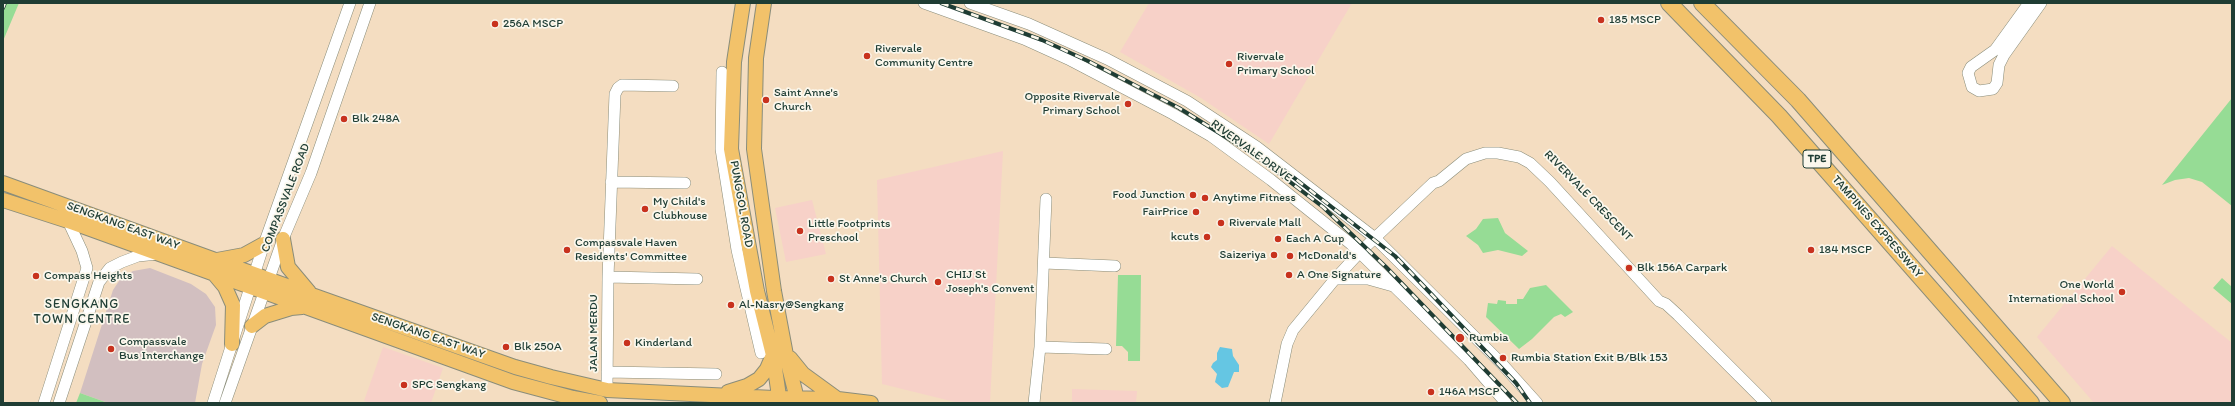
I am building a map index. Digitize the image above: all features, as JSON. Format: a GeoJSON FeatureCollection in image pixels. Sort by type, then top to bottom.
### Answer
{"type":"FeatureCollection","features":[{"type":"Feature","properties":{"kind":"highway","name":"TAMPINES EXPRESSWAY"},"geometry":{"type":"LineString","coordinates":[[1669,3],[1779,116],[2031,403]]}},
{"type":"Feature","properties":{"kind":"highway","name":"TAMPINES EXPRESSWAY"},"geometry":{"type":"LineString","coordinates":[[1702,3],[1798,100],[2062,403]]}},
{"type":"Feature","properties":{"kind":"main road","name":"PUNGGOL ROAD"},"geometry":{"type":"LineString","coordinates":[[743,3],[734,62],[728,84],[726,149],[743,249],[760,325],[773,354],[798,401]]}},
{"type":"Feature","properties":{"kind":"main road","name":"PUNGGOL ROAD"},"geometry":{"type":"LineString","coordinates":[[764,3],[756,58],[754,149],[768,249],[773,354],[780,401]]}},
{"type":"Feature","properties":{"kind":"main road","name":"SENGKANG EAST WAY"},"geometry":{"type":"LineString","coordinates":[[3,183],[217,260],[252,280],[266,286],[515,367],[607,390],[718,394],[780,401],[838,399],[871,403]]}},
{"type":"Feature","properties":{"kind":"main road","name":"SENGKANG EAST WAY"},"geometry":{"type":"LineString","coordinates":[[3,200],[68,221],[214,274],[252,280]]}},
{"type":"Feature","properties":{"kind":"main road"},"geometry":{"type":"LineString","coordinates":[[252,326],[265,316],[311,301],[288,267],[283,239]]}},
{"type":"Feature","properties":{"kind":"main road"},"geometry":{"type":"LineString","coordinates":[[217,260],[244,255],[264,244]]}},
{"type":"Feature","properties":{"kind":"main road"},"geometry":{"type":"LineString","coordinates":[[214,274],[225,287],[233,305],[232,344]]}},
{"type":"Feature","properties":{"kind":"main road","name":"SENGKANG EAST WAY"},"geometry":{"type":"LineString","coordinates":[[311,301],[513,382],[573,398],[600,403]]}},
{"type":"Feature","properties":{"kind":"main road"},"geometry":{"type":"LineString","coordinates":[[718,394],[747,386],[759,379],[767,369],[773,354],[838,399]]}},
{"type":"Feature","properties":{"kind":"street","name":"COMPASSVALE ROAD"},"geometry":{"type":"LineString","coordinates":[[213,403],[264,244],[350,3]]}},
{"type":"Feature","properties":{"kind":"street","name":"COMPASSVALE ROAD"},"geometry":{"type":"LineString","coordinates":[[226,403],[266,286],[283,239],[310,173],[370,3]]}},
{"type":"Feature","properties":{"kind":"street","name":"RIVERVALE DRIVE"},"geometry":{"type":"LineString","coordinates":[[924,3],[1024,39],[1068,59],[1173,114],[1211,136],[1315,214],[1360,252],[1469,360],[1506,403]]}},
{"type":"Feature","properties":{"kind":"street","name":"RIVERVALE DRIVE"},"geometry":{"type":"LineString","coordinates":[[970,3],[1029,24],[1070,41],[1187,101],[1257,147],[1375,238],[1502,364],[1537,403]]}},
{"type":"Feature","properties":{"kind":"street"},"geometry":{"type":"LineString","coordinates":[[2029,3],[1995,50],[1971,67],[1968,73],[1972,87],[1979,91],[1993,89],[1997,83],[1999,65],[2004,55],[2041,3]]}},
{"type":"Feature","properties":{"kind":"street"},"geometry":{"type":"LineString","coordinates":[[722,72],[728,84]]}},
{"type":"Feature","properties":{"kind":"street","name":"JALAN MERDU"},"geometry":{"type":"LineString","coordinates":[[607,390],[608,277],[615,94],[618,88],[622,85],[673,86]]}},
{"type":"Feature","properties":{"kind":"street","name":"RIVERVALE CRESCENT"},"geometry":{"type":"LineString","coordinates":[[1275,403],[1287,344],[1293,330],[1335,279],[1360,252],[1433,183],[1436,176],[1449,163],[1475,149],[1508,147],[1529,155],[1572,195],[1665,297],[1666,304],[1766,403]]}},
{"type":"Feature","properties":{"kind":"street"},"geometry":{"type":"LineString","coordinates":[[611,182],[685,183]]}},
{"type":"Feature","properties":{"kind":"street"},"geometry":{"type":"LineString","coordinates":[[1034,403],[1040,347],[1046,199]]}},
{"type":"Feature","properties":{"kind":"street"},"geometry":{"type":"LineString","coordinates":[[44,403],[87,268],[82,251],[68,221]]}},
{"type":"Feature","properties":{"kind":"street"},"geometry":{"type":"LineString","coordinates":[[59,403],[99,282],[110,268],[122,262],[138,256],[159,254]]}},
{"type":"Feature","properties":{"kind":"street"},"geometry":{"type":"LineString","coordinates":[[1044,264],[1115,266]]}},
{"type":"Feature","properties":{"kind":"street"},"geometry":{"type":"LineString","coordinates":[[608,277],[697,278]]}},
{"type":"Feature","properties":{"kind":"street"},"geometry":{"type":"LineString","coordinates":[[1335,279],[1368,279],[1396,286]]}},
{"type":"Feature","properties":{"kind":"street"},"geometry":{"type":"LineString","coordinates":[[1040,347],[1106,349]]}},
{"type":"Feature","properties":{"kind":"street"},"geometry":{"type":"LineString","coordinates":[[607,372],[716,374]]}},
{"type":"Feature","properties":{"kind":"shaded area","name":"Rivervale Primary School"},"geometry":{"type":"Polygon","coordinates":[[[1149,3],[1352,3],[1269,144],[1201,98],[1120,52],[1149,3]]]}},
{"type":"Feature","properties":{"kind":"shaded area","name":"CHIJ St Joseph's Convent"},"geometry":{"type":"Polygon","coordinates":[[[1003,151],[990,403],[959,403],[882,384],[877,180],[1003,151]]]}},
{"type":"Feature","properties":{"kind":"shaded area","name":"Little Footprints Preschool"},"geometry":{"type":"Polygon","coordinates":[[[812,200],[826,254],[786,262],[775,208],[812,200]]]}},
{"type":"Feature","properties":{"kind":"shaded area","name":"One World International School"},"geometry":{"type":"Polygon","coordinates":[[[2112,246],[2232,343],[2232,403],[2094,403],[2037,337],[2112,246]]]}},
{"type":"Feature","properties":{"kind":"shaded area","name":"Compassvale Bus Interchange"},"geometry":{"type":"Polygon","coordinates":[[[150,268],[191,284],[206,294],[215,307],[216,325],[202,364],[195,403],[108,403],[80,393],[113,290],[121,278],[133,271],[150,268]]]}},
{"type":"Feature","properties":{"kind":"shaded area","name":"SPC Sengkang"},"geometry":{"type":"Polygon","coordinates":[[[383,347],[443,368],[431,403],[370,403],[364,401],[383,347]]]}},
{"type":"Feature","properties":{"kind":"shaded area"},"geometry":{"type":"Polygon","coordinates":[[[1072,389],[1137,391],[1136,403],[1072,403],[1072,389]]]}},
{"type":"Feature","properties":{"kind":"green space"},"geometry":{"type":"Polygon","coordinates":[[[3,3],[19,3],[3,41],[3,3]]]}},
{"type":"Feature","properties":{"kind":"green space"},"geometry":{"type":"Polygon","coordinates":[[[2232,98],[2232,206],[2202,182],[2189,178],[2175,180],[2162,185],[2232,98]]]}},
{"type":"Feature","properties":{"kind":"green space"},"geometry":{"type":"Polygon","coordinates":[[[1498,218],[1505,233],[1528,251],[1522,256],[1498,250],[1483,253],[1478,245],[1466,236],[1476,229],[1483,219],[1498,218]]]}},
{"type":"Feature","properties":{"kind":"green space"},"geometry":{"type":"Polygon","coordinates":[[[1118,275],[1141,275],[1140,361],[1128,361],[1128,352],[1122,346],[1116,346],[1118,275]]]}},
{"type":"Feature","properties":{"kind":"green space"},"geometry":{"type":"Polygon","coordinates":[[[2222,278],[2232,287],[2232,304],[2213,288],[2222,278]]]}},
{"type":"Feature","properties":{"kind":"green space"},"geometry":{"type":"Polygon","coordinates":[[[1546,285],[1573,312],[1565,317],[1561,314],[1554,317],[1532,339],[1519,349],[1486,317],[1488,303],[1497,304],[1498,300],[1506,301],[1506,304],[1517,304],[1517,299],[1523,299],[1530,288],[1546,285]]]}},
{"type":"Feature","properties":{"kind":"green space"},"geometry":{"type":"Polygon","coordinates":[[[80,393],[108,403],[76,403],[80,393]]]}},
{"type":"Feature","properties":{"kind":"water"},"geometry":{"type":"Polygon","coordinates":[[[1220,347],[1232,349],[1233,356],[1239,365],[1239,372],[1234,372],[1228,387],[1222,388],[1215,382],[1217,374],[1211,367],[1217,360],[1217,353],[1220,347]]]}},
{"type":"Feature","properties":{"kind":"railway"},"geometry":{"type":"LineString","coordinates":[[3,8],[5,3]]}},
{"type":"Feature","properties":{"kind":"railway"},"geometry":{"type":"LineString","coordinates":[[941,3],[1042,40],[1088,61],[1179,108],[1253,154],[1323,207],[1386,267],[1517,403]]}},
{"type":"Feature","properties":{"kind":"railway"},"geometry":{"type":"LineString","coordinates":[[1284,170],[1395,256],[1516,383],[1530,403]]}},
{"type":"Feature","properties":{"kind":"place","name":"185 MSCP"},"geometry":{"type":"Point","coordinates":[1601,20]}},
{"type":"Feature","properties":{"kind":"place","name":"256A MSCP"},"geometry":{"type":"Point","coordinates":[495,24]}},
{"type":"Feature","properties":{"kind":"place","name":"Rivervale Community Centre"},"geometry":{"type":"Point","coordinates":[867,56]}},
{"type":"Feature","properties":{"kind":"place","name":"Rivervale Primary School"},"geometry":{"type":"Point","coordinates":[1229,64]}},
{"type":"Feature","properties":{"kind":"place","name":"Saint Anne's Church"},"geometry":{"type":"Point","coordinates":[766,100]}},
{"type":"Feature","properties":{"kind":"place","name":"Opposite Rivervale Primary School"},"geometry":{"type":"Point","coordinates":[1128,104]}},
{"type":"Feature","properties":{"kind":"place","name":"Blk 248A"},"geometry":{"type":"Point","coordinates":[344,119]}},
{"type":"Feature","properties":{"kind":"place","name":"Food Junction"},"geometry":{"type":"Point","coordinates":[1193,195]}},
{"type":"Feature","properties":{"kind":"place","name":"Anytime Fitness"},"geometry":{"type":"Point","coordinates":[1205,198]}},
{"type":"Feature","properties":{"kind":"place","name":"My Child's Clubhouse"},"geometry":{"type":"Point","coordinates":[645,209]}},
{"type":"Feature","properties":{"kind":"place","name":"FairPrice"},"geometry":{"type":"Point","coordinates":[1196,212]}},
{"type":"Feature","properties":{"kind":"place","name":"Rivervale Mall"},"geometry":{"type":"Point","coordinates":[1221,223]}},
{"type":"Feature","properties":{"kind":"place","name":"Little Footprints Preschool"},"geometry":{"type":"Point","coordinates":[800,231]}},
{"type":"Feature","properties":{"kind":"place","name":"kcuts"},"geometry":{"type":"Point","coordinates":[1207,237]}},
{"type":"Feature","properties":{"kind":"place","name":"Each A Cup"},"geometry":{"type":"Point","coordinates":[1278,239]}},
{"type":"Feature","properties":{"kind":"place","name":"Compassvale Haven Residents' Committee"},"geometry":{"type":"Point","coordinates":[567,250]}},
{"type":"Feature","properties":{"kind":"place","name":"184 MSCP"},"geometry":{"type":"Point","coordinates":[1811,250]}},
{"type":"Feature","properties":{"kind":"place","name":"Saizeriya"},"geometry":{"type":"Point","coordinates":[1274,255]}},
{"type":"Feature","properties":{"kind":"place","name":"McDonald's"},"geometry":{"type":"Point","coordinates":[1290,256]}},
{"type":"Feature","properties":{"kind":"place","name":"Blk 156A Carpark"},"geometry":{"type":"Point","coordinates":[1629,268]}},
{"type":"Feature","properties":{"kind":"place","name":"A One Signature"},"geometry":{"type":"Point","coordinates":[1289,275]}},
{"type":"Feature","properties":{"kind":"place","name":"Compass Heights"},"geometry":{"type":"Point","coordinates":[36,276]}},
{"type":"Feature","properties":{"kind":"place","name":"St Anne's Church"},"geometry":{"type":"Point","coordinates":[831,279]}},
{"type":"Feature","properties":{"kind":"place","name":"CHIJ St Joseph's Convent"},"geometry":{"type":"Point","coordinates":[938,282]}},
{"type":"Feature","properties":{"kind":"place","name":"One World International School"},"geometry":{"type":"Point","coordinates":[2122,292]}},
{"type":"Feature","properties":{"kind":"place","name":"Al-Nasry@Sengkang"},"geometry":{"type":"Point","coordinates":[731,305]}},
{"type":"Feature","properties":{"kind":"place","name":"Rumbia"},"geometry":{"type":"Point","coordinates":[1460,338]}},
{"type":"Feature","properties":{"kind":"place","name":"Kinderland"},"geometry":{"type":"Point","coordinates":[627,343]}},
{"type":"Feature","properties":{"kind":"place","name":"Blk 250A"},"geometry":{"type":"Point","coordinates":[506,347]}},
{"type":"Feature","properties":{"kind":"place","name":"Compassvale Bus Interchange"},"geometry":{"type":"Point","coordinates":[111,349]}},
{"type":"Feature","properties":{"kind":"place","name":"Rumbia Station Exit B/Blk 153"},"geometry":{"type":"Point","coordinates":[1503,358]}},
{"type":"Feature","properties":{"kind":"place","name":"SPC Sengkang"},"geometry":{"type":"Point","coordinates":[404,385]}},
{"type":"Feature","properties":{"kind":"place","name":"146A MSCP"},"geometry":{"type":"Point","coordinates":[1431,392]}},
{"type":"Feature","properties":{"kind":"district","name":"SENGKANG TOWN CENTRE"},"geometry":{"type":"Point","coordinates":[82,312]}}]}
